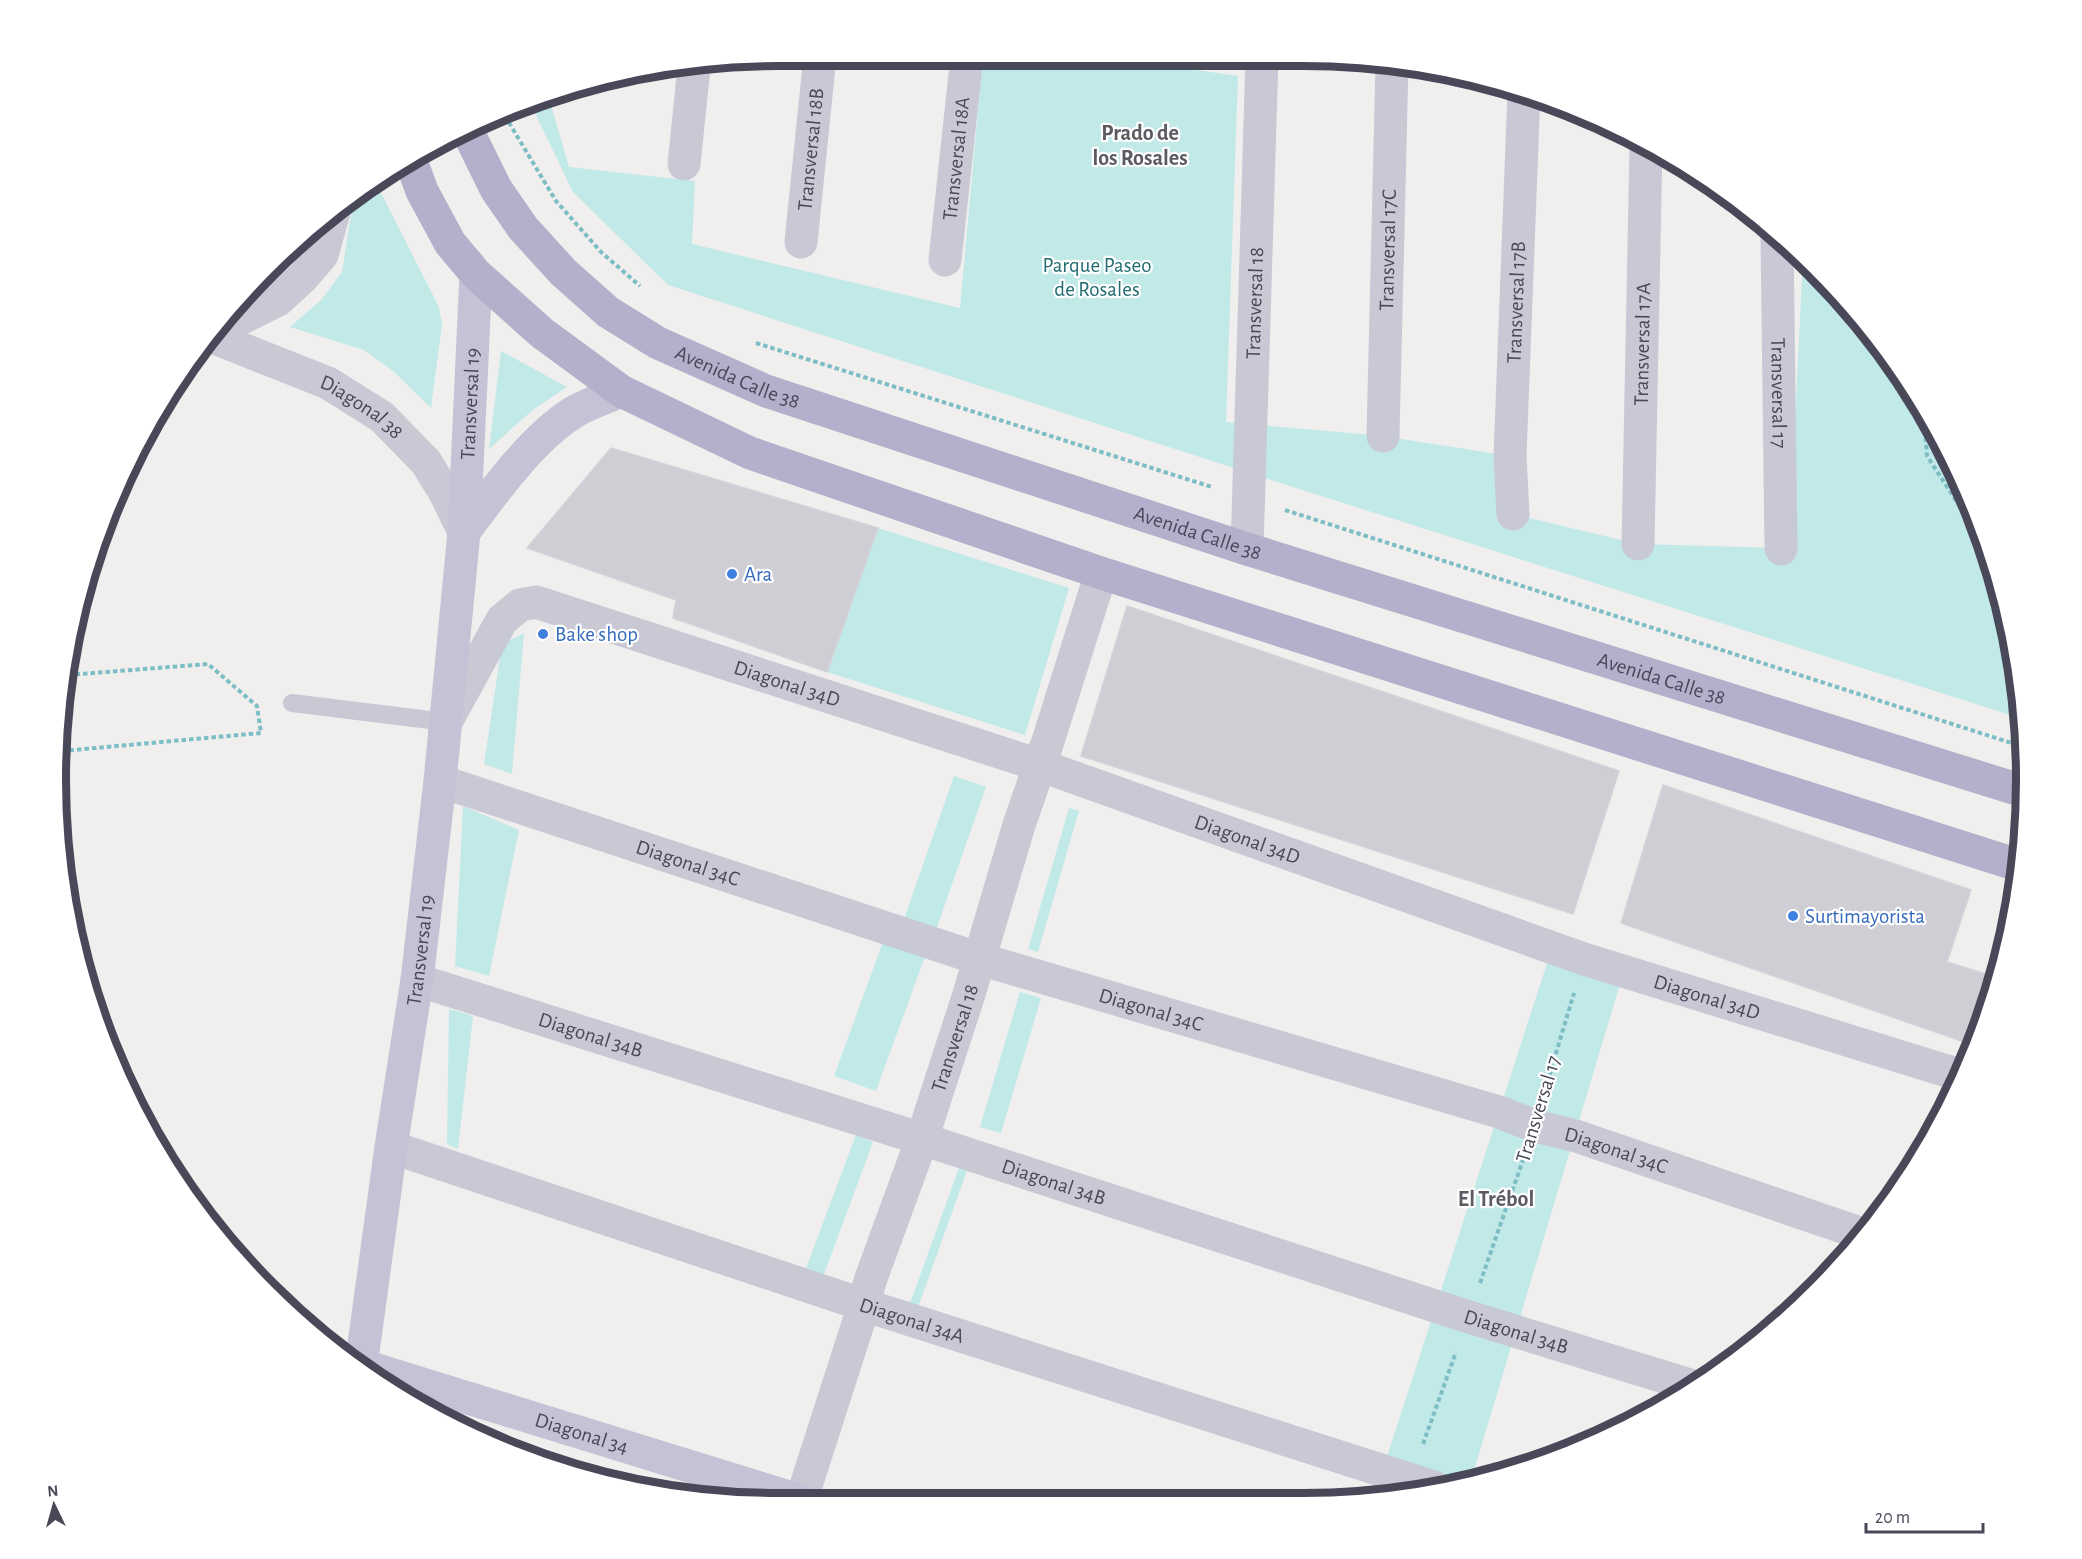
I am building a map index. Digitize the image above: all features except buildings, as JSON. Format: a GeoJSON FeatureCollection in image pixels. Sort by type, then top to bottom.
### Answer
{"type":"FeatureCollection","features":[{"type":"Feature","properties":{"kind":"main road","name":"Avenida Calle 38"},"geometry":{"type":"LineString","coordinates":[[470,137],[496,189],[531,236],[562,272],[608,312],[658,343],[766,391],[1247,549],[2016,789]]}},
{"type":"Feature","properties":{"kind":"main road"},"geometry":{"type":"LineString","coordinates":[[414,168],[422,191],[450,243],[476,274],[542,333],[621,391],[750,453],[1101,573],[2011,863]]}},
{"type":"Feature","properties":{"kind":"main road","name":"Transversal 19"},"geometry":{"type":"LineString","coordinates":[[362,1358],[417,980],[440,781],[464,532],[476,274]]}},
{"type":"Feature","properties":{"kind":"main road","name":"Transversal 19"},"geometry":{"type":"LineString","coordinates":[[464,532],[502,481],[547,433],[575,412],[621,391]]}},
{"type":"Feature","properties":{"kind":"main road","name":"Diagonal 34"},"geometry":{"type":"LineString","coordinates":[[382,1373],[775,1493]]}},
{"type":"Feature","properties":{"kind":"street","name":"Transversal 18B"},"geometry":{"type":"LineString","coordinates":[[801,242],[819,66]]}},
{"type":"Feature","properties":{"kind":"street","name":"Transversal 18A"},"geometry":{"type":"LineString","coordinates":[[945,260],[966,66]]}},
{"type":"Feature","properties":{"kind":"street","name":"Transversal 18"},"geometry":{"type":"LineString","coordinates":[[1247,549],[1262,66]]}},
{"type":"Feature","properties":{"kind":"street"},"geometry":{"type":"LineString","coordinates":[[684,164],[694,71]]}},
{"type":"Feature","properties":{"kind":"street","name":"Transversal 17C"},"geometry":{"type":"LineString","coordinates":[[1383,436],[1392,72]]}},
{"type":"Feature","properties":{"kind":"street","name":"Transversal 17B"},"geometry":{"type":"LineString","coordinates":[[1513,513],[1510,456],[1524,101]]}},
{"type":"Feature","properties":{"kind":"street","name":"Transversal 17A"},"geometry":{"type":"LineString","coordinates":[[1638,544],[1646,155]]}},
{"type":"Feature","properties":{"kind":"street"},"geometry":{"type":"LineString","coordinates":[[236,318],[242,318],[278,300],[303,277],[322,255],[330,225]]}},
{"type":"Feature","properties":{"kind":"street","name":"Transversal 17"},"geometry":{"type":"LineString","coordinates":[[1778,248],[1781,549]]}},
{"type":"Feature","properties":{"kind":"street","name":"Diagonal 38"},"geometry":{"type":"LineString","coordinates":[[218,339],[328,383],[382,417],[426,462],[445,493],[464,532]]}},
{"type":"Feature","properties":{"kind":"street","name":"Transversal 18"},"geometry":{"type":"LineString","coordinates":[[805,1493],[870,1281],[922,1138],[980,959],[1019,825],[1101,573]]}},
{"type":"Feature","properties":{"kind":"street","name":"Diagonal 34D"},"geometry":{"type":"LineString","coordinates":[[446,722],[502,620],[520,605],[536,602],[1039,765],[1584,959],[1953,1073]]}},
{"type":"Feature","properties":{"kind":"street","name":"Diagonal 34C"},"geometry":{"type":"LineString","coordinates":[[440,781],[980,959],[1499,1112],[1535,1126],[1576,1136],[1855,1231]]}},
{"type":"Feature","properties":{"kind":"street","name":"Diagonal 34B"},"geometry":{"type":"LineString","coordinates":[[417,980],[922,1138],[1469,1317],[1683,1383]]}},
{"type":"Feature","properties":{"kind":"street","name":"Diagonal 34A"},"geometry":{"type":"LineString","coordinates":[[391,1147],[864,1305],[1421,1483]]}},
{"type":"Feature","properties":{"kind":"lane"},"geometry":{"type":"LineString","coordinates":[[292,703],[446,722]]}},
{"type":"Feature","properties":{"kind":"path"},"geometry":{"type":"LineString","coordinates":[[1925,433],[1927,456],[1965,514]]}},
{"type":"Feature","properties":{"kind":"path"},"geometry":{"type":"LineString","coordinates":[[67,751],[261,733],[257,706],[208,664],[74,674]]}},
{"type":"Feature","properties":{"kind":"path","name":"Transversal 17"},"geometry":{"type":"LineString","coordinates":[[1422,1482],[1469,1317],[1535,1126],[1584,959]]}},
{"type":"Feature","properties":{"kind":"green space","name":"Parque Paseo de Rosales"},"geometry":{"type":"Polygon","coordinates":[[[982,66],[1168,66],[1238,76],[1226,422],[1383,436],[1510,456],[1513,514],[1638,544],[1781,548],[1790,522],[1802,271],[1869,345],[1896,383],[1942,464],[1962,506],[1992,595],[2010,686],[2013,716],[1249,473],[668,285],[573,192],[533,110],[551,104],[569,167],[695,181],[692,244],[960,308],[982,66]]]}},
{"type":"Feature","properties":{"kind":"green space"},"geometry":{"type":"Polygon","coordinates":[[[379,189],[439,307],[442,324],[431,408],[393,371],[364,350],[290,327],[322,299],[342,272],[352,208],[379,189]]]}},
{"type":"Feature","properties":{"kind":"green space"},"geometry":{"type":"Polygon","coordinates":[[[501,351],[567,387],[534,409],[489,449],[501,351]]]}},
{"type":"Feature","properties":{"kind":"green space"},"geometry":{"type":"Polygon","coordinates":[[[878,528],[1069,588],[1025,735],[827,672],[878,528]]]}},
{"type":"Feature","properties":{"kind":"green space"},"geometry":{"type":"Polygon","coordinates":[[[524,633],[512,774],[484,764],[502,644],[524,633]]]}},
{"type":"Feature","properties":{"kind":"green space"},"geometry":{"type":"Polygon","coordinates":[[[954,776],[986,787],[936,930],[904,919],[954,776]]]}},
{"type":"Feature","properties":{"kind":"green space"},"geometry":{"type":"Polygon","coordinates":[[[463,806],[519,830],[489,976],[455,966],[463,806]]]}},
{"type":"Feature","properties":{"kind":"green space"},"geometry":{"type":"Polygon","coordinates":[[[1069,808],[1079,811],[1038,952],[1028,949],[1069,808]]]}},
{"type":"Feature","properties":{"kind":"green space"},"geometry":{"type":"Polygon","coordinates":[[[884,939],[926,954],[876,1091],[834,1076],[884,939]]]}},
{"type":"Feature","properties":{"kind":"green space"},"geometry":{"type":"Polygon","coordinates":[[[1552,948],[1624,971],[1474,1472],[1420,1483],[1382,1472],[1552,948]]]}},
{"type":"Feature","properties":{"kind":"green space"},"geometry":{"type":"Polygon","coordinates":[[[1020,992],[1041,998],[1001,1133],[980,1127],[1020,992]]]}},
{"type":"Feature","properties":{"kind":"green space"},"geometry":{"type":"Polygon","coordinates":[[[449,1009],[473,1016],[458,1149],[447,1144],[449,1009]]]}},
{"type":"Feature","properties":{"kind":"green space"},"geometry":{"type":"Polygon","coordinates":[[[856,1135],[873,1142],[823,1277],[805,1271],[856,1135]]]}},
{"type":"Feature","properties":{"kind":"green space"},"geometry":{"type":"Polygon","coordinates":[[[960,1165],[968,1168],[917,1310],[909,1306],[960,1165]]]}},
{"type":"Feature","properties":{"kind":"place","name":"Ara"},"geometry":{"type":"Point","coordinates":[732,574]}},
{"type":"Feature","properties":{"kind":"place","name":"Bake shop"},"geometry":{"type":"Point","coordinates":[543,634]}},
{"type":"Feature","properties":{"kind":"place","name":"Surtimayorista"},"geometry":{"type":"Point","coordinates":[1793,916]}},
{"type":"Feature","properties":{"kind":"district","name":"Prado de los Rosales"},"geometry":{"type":"Point","coordinates":[1140,144]}},
{"type":"Feature","properties":{"kind":"district","name":"El Trébol"},"geometry":{"type":"Point","coordinates":[1496,1198]}}]}
